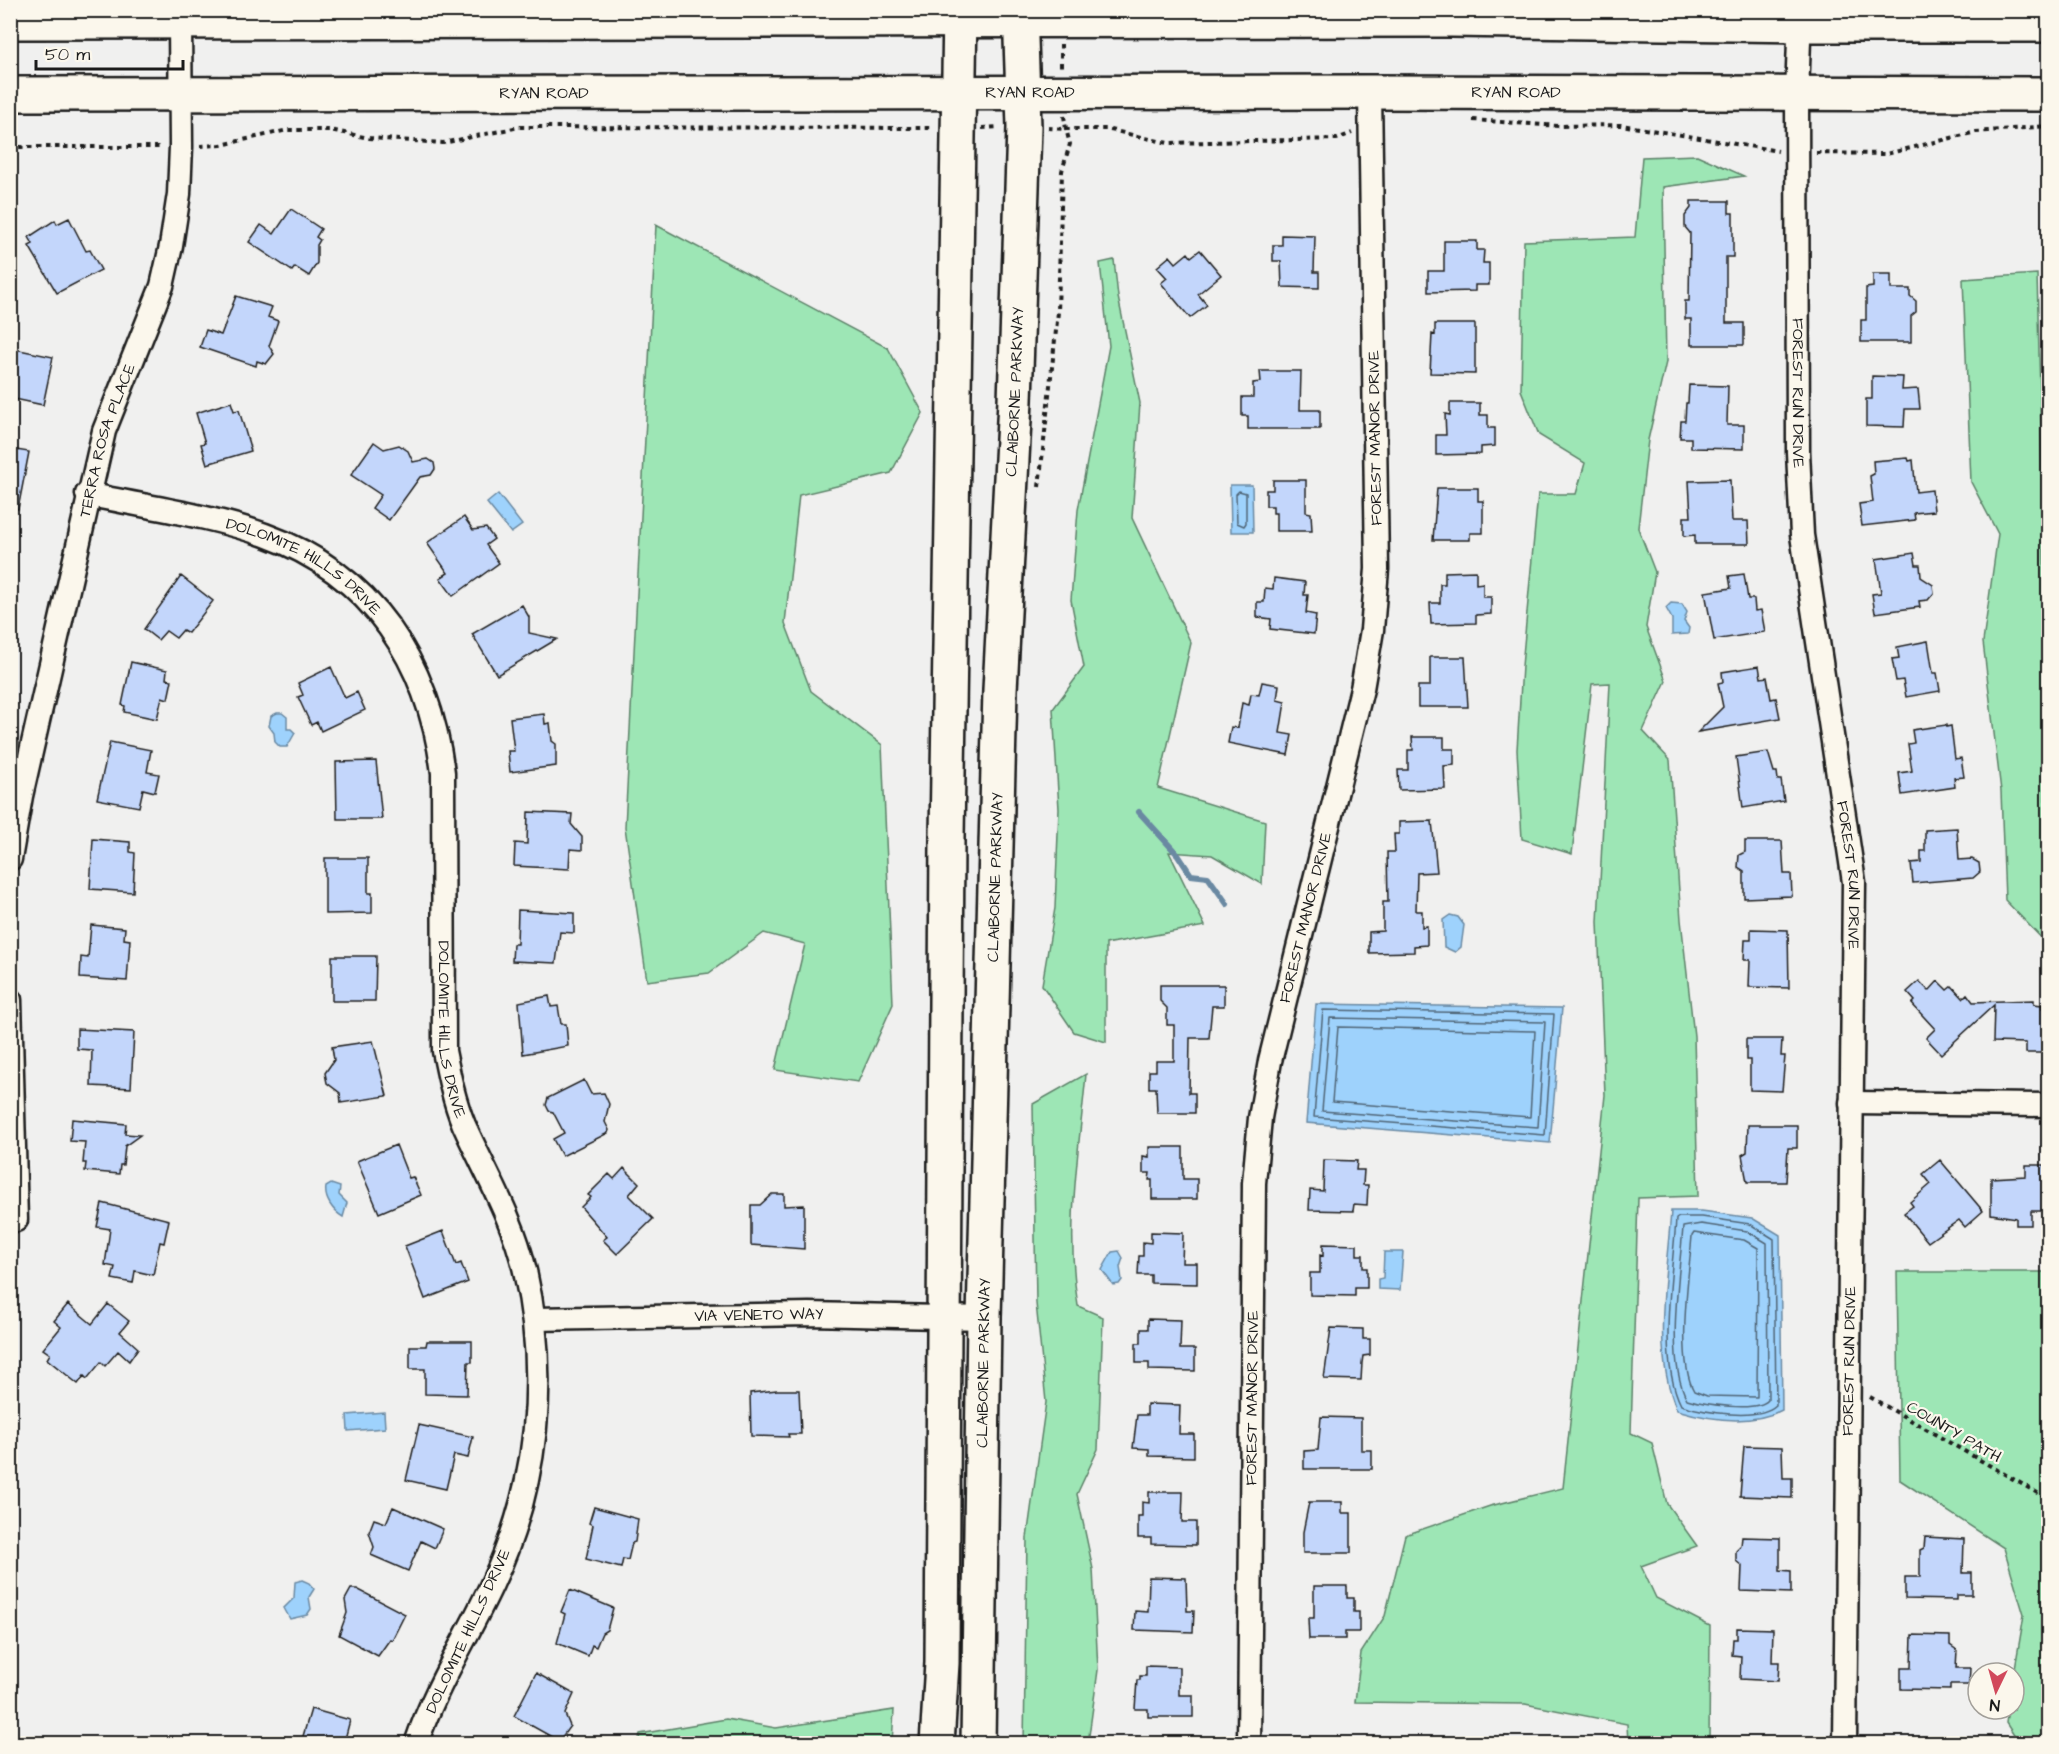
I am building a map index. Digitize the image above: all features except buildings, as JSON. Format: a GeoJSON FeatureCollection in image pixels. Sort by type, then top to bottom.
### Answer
{"type":"FeatureCollection","features":[{"type":"Feature","properties":{"kind":"main road"},"geometry":{"type":"LineString","coordinates":[[937,1743],[942,1663],[947,825],[960,16]]}},
{"type":"Feature","properties":{"kind":"main road"},"geometry":{"type":"LineString","coordinates":[[10,22],[1020,16],[1451,20],[1800,18],[2049,25]]}},
{"type":"Feature","properties":{"kind":"main road","name":"CLAIBORNE PARKWAY"},"geometry":{"type":"LineString","coordinates":[[978,1743],[984,1318],[1000,690],[1016,400],[1024,127],[1020,16]]}},
{"type":"Feature","properties":{"kind":"main road","name":"RYAN ROAD"},"geometry":{"type":"LineString","coordinates":[[10,94],[1370,92],[2049,94]]}},
{"type":"Feature","properties":{"kind":"street","name":"FOREST RUN DRIVE"},"geometry":{"type":"LineString","coordinates":[[1800,18],[1797,95],[1798,452],[1802,536],[1854,882],[1845,1743]]}},
{"type":"Feature","properties":{"kind":"street","name":"TERRA ROSA PLACE"},"geometry":{"type":"LineString","coordinates":[[10,859],[18,772],[87,494],[104,431],[162,286],[179,195],[182,93],[180,22]]}},
{"type":"Feature","properties":{"kind":"street","name":"FOREST MANOR DRIVE"},"geometry":{"type":"LineString","coordinates":[[1249,1743],[1254,1184],[1260,1118],[1270,1061],[1362,689],[1372,630],[1377,569],[1370,92]]}},
{"type":"Feature","properties":{"kind":"street","name":"DOLOMITE HILLS DRIVE"},"geometry":{"type":"LineString","coordinates":[[87,494],[233,526],[265,535],[296,549],[350,585],[375,609],[397,637],[416,670],[430,704],[439,739],[443,773],[444,1051],[452,1089],[464,1125],[511,1223],[525,1269],[534,1319],[538,1365],[537,1414],[525,1493],[511,1540],[492,1584],[443,1678],[416,1743]]}},
{"type":"Feature","properties":{"kind":"street"},"geometry":{"type":"LineString","coordinates":[[10,1000],[16,1220]]}},
{"type":"Feature","properties":{"kind":"street"},"geometry":{"type":"LineString","coordinates":[[1851,1103],[2049,1105]]}},
{"type":"Feature","properties":{"kind":"street","name":"VIA VENETO WAY"},"geometry":{"type":"LineString","coordinates":[[534,1319],[809,1314],[984,1318]]}},
{"type":"Feature","properties":{"kind":"path"},"geometry":{"type":"LineString","coordinates":[[1468,120],[1559,126],[1621,125],[1797,153],[1886,154],[1976,132],[2049,126]]}},
{"type":"Feature","properties":{"kind":"path"},"geometry":{"type":"LineString","coordinates":[[10,147],[220,145],[288,130],[330,130],[369,138],[443,143],[519,127],[1024,127],[1106,129],[1178,142],[1337,139],[1370,127]]}},
{"type":"Feature","properties":{"kind":"path"},"geometry":{"type":"LineString","coordinates":[[1038,496],[1058,312],[1062,171],[1070,144],[1066,129]]}},
{"type":"Feature","properties":{"kind":"path","name":"COUNTY PATH"},"geometry":{"type":"LineString","coordinates":[[1848,1384],[2049,1499]]}},
{"type":"Feature","properties":{"kind":"green space"},"geometry":{"type":"Polygon","coordinates":[[[1697,155],[1744,176],[1663,187],[1666,362],[1648,440],[1638,528],[1655,572],[1646,627],[1666,681],[1643,731],[1670,760],[1681,920],[1694,1036],[1698,1196],[1638,1198],[1631,1433],[1652,1443],[1667,1504],[1697,1546],[1641,1566],[1656,1598],[1710,1626],[1709,1743],[1628,1744],[1627,1724],[1525,1704],[1355,1702],[1361,1653],[1385,1616],[1405,1535],[1490,1506],[1563,1488],[1605,1095],[1598,922],[1610,683],[1592,684],[1572,854],[1522,839],[1517,750],[1522,666],[1538,494],[1576,494],[1585,463],[1539,435],[1521,390],[1524,241],[1635,237],[1642,157],[1697,155]]]}},
{"type":"Feature","properties":{"kind":"green space"},"geometry":{"type":"Polygon","coordinates":[[[656,225],[888,348],[923,413],[891,473],[799,495],[785,623],[811,691],[882,745],[893,1004],[858,1082],[775,1070],[805,944],[764,933],[709,973],[647,981],[625,827],[656,225]]]}},
{"type":"Feature","properties":{"kind":"green space"},"geometry":{"type":"Polygon","coordinates":[[[1114,260],[1118,297],[1140,403],[1132,518],[1191,643],[1158,788],[1265,821],[1262,884],[1212,855],[1169,852],[1205,926],[1106,944],[1106,1042],[1074,1032],[1042,985],[1055,908],[1059,809],[1053,709],[1084,667],[1071,600],[1078,510],[1109,346],[1100,263],[1114,260]]]}},
{"type":"Feature","properties":{"kind":"green space"},"geometry":{"type":"Polygon","coordinates":[[[2037,274],[2048,713],[2045,800],[2048,807],[2048,945],[2005,900],[2001,791],[1983,642],[1998,534],[1971,482],[1963,279],[2037,274]]]}},
{"type":"Feature","properties":{"kind":"green space"},"geometry":{"type":"Polygon","coordinates":[[[1086,1074],[1074,1190],[1074,1277],[1078,1306],[1103,1317],[1098,1449],[1077,1494],[1093,1569],[1098,1670],[1088,1743],[1024,1743],[1027,1538],[1046,1402],[1036,1303],[1033,1104],[1086,1074]]]}},
{"type":"Feature","properties":{"kind":"green space"},"geometry":{"type":"Polygon","coordinates":[[[1897,1272],[2048,1272],[2048,1728],[2037,1743],[2019,1743],[2006,1723],[2006,1721],[2026,1721],[2026,1661],[2016,1661],[2024,1615],[2004,1548],[1900,1480],[1897,1272]]]}},
{"type":"Feature","properties":{"kind":"green space"},"geometry":{"type":"Polygon","coordinates":[[[894,1710],[892,1743],[638,1743],[640,1734],[726,1719],[776,1728],[894,1710]]]}},
{"type":"Feature","properties":{"kind":"water"},"geometry":{"type":"Polygon","coordinates":[[[1230,485],[1252,485],[1253,532],[1231,532],[1230,485]]]}},
{"type":"Feature","properties":{"kind":"water"},"geometry":{"type":"Polygon","coordinates":[[[498,494],[522,525],[511,533],[487,503],[498,494]]]}},
{"type":"Feature","properties":{"kind":"water"},"geometry":{"type":"Polygon","coordinates":[[[1671,603],[1682,604],[1687,612],[1684,621],[1689,628],[1688,634],[1672,635],[1672,619],[1666,608],[1671,603]]]}},
{"type":"Feature","properties":{"kind":"water"},"geometry":{"type":"Polygon","coordinates":[[[282,713],[287,717],[287,729],[295,733],[287,747],[280,747],[275,742],[274,733],[269,726],[271,716],[282,713]]]}},
{"type":"Feature","properties":{"kind":"water"},"geometry":{"type":"Polygon","coordinates":[[[1450,915],[1458,917],[1464,925],[1461,947],[1455,952],[1444,947],[1443,920],[1450,915]]]}},
{"type":"Feature","properties":{"kind":"water"},"geometry":{"type":"Polygon","coordinates":[[[1316,1004],[1562,1008],[1550,1143],[1306,1123],[1316,1004]]]}},
{"type":"Feature","properties":{"kind":"water"},"geometry":{"type":"Polygon","coordinates":[[[331,1184],[340,1187],[339,1195],[347,1203],[343,1217],[328,1200],[326,1187],[331,1184]]]}},
{"type":"Feature","properties":{"kind":"water"},"geometry":{"type":"Polygon","coordinates":[[[1671,1211],[1702,1211],[1752,1218],[1780,1235],[1782,1410],[1757,1418],[1730,1420],[1677,1410],[1669,1387],[1663,1338],[1664,1286],[1671,1211]]]}},
{"type":"Feature","properties":{"kind":"water"},"geometry":{"type":"Polygon","coordinates":[[[1119,1251],[1123,1258],[1120,1267],[1122,1280],[1119,1284],[1113,1285],[1102,1270],[1112,1252],[1119,1251]]]}},
{"type":"Feature","properties":{"kind":"water"},"geometry":{"type":"Polygon","coordinates":[[[1384,1252],[1403,1252],[1400,1290],[1378,1289],[1378,1279],[1383,1278],[1384,1252]]]}},
{"type":"Feature","properties":{"kind":"water"},"geometry":{"type":"Polygon","coordinates":[[[384,1412],[385,1428],[348,1431],[347,1415],[384,1412]]]}},
{"type":"Feature","properties":{"kind":"water"},"geometry":{"type":"Polygon","coordinates":[[[302,1580],[314,1589],[309,1597],[311,1609],[307,1615],[290,1619],[284,1608],[294,1598],[295,1582],[302,1580]]]}},
{"type":"Feature","properties":{"kind":"waterway"},"geometry":{"type":"LineString","coordinates":[[1139,812],[1178,855],[1191,875],[1208,877],[1227,904]]}}]}
